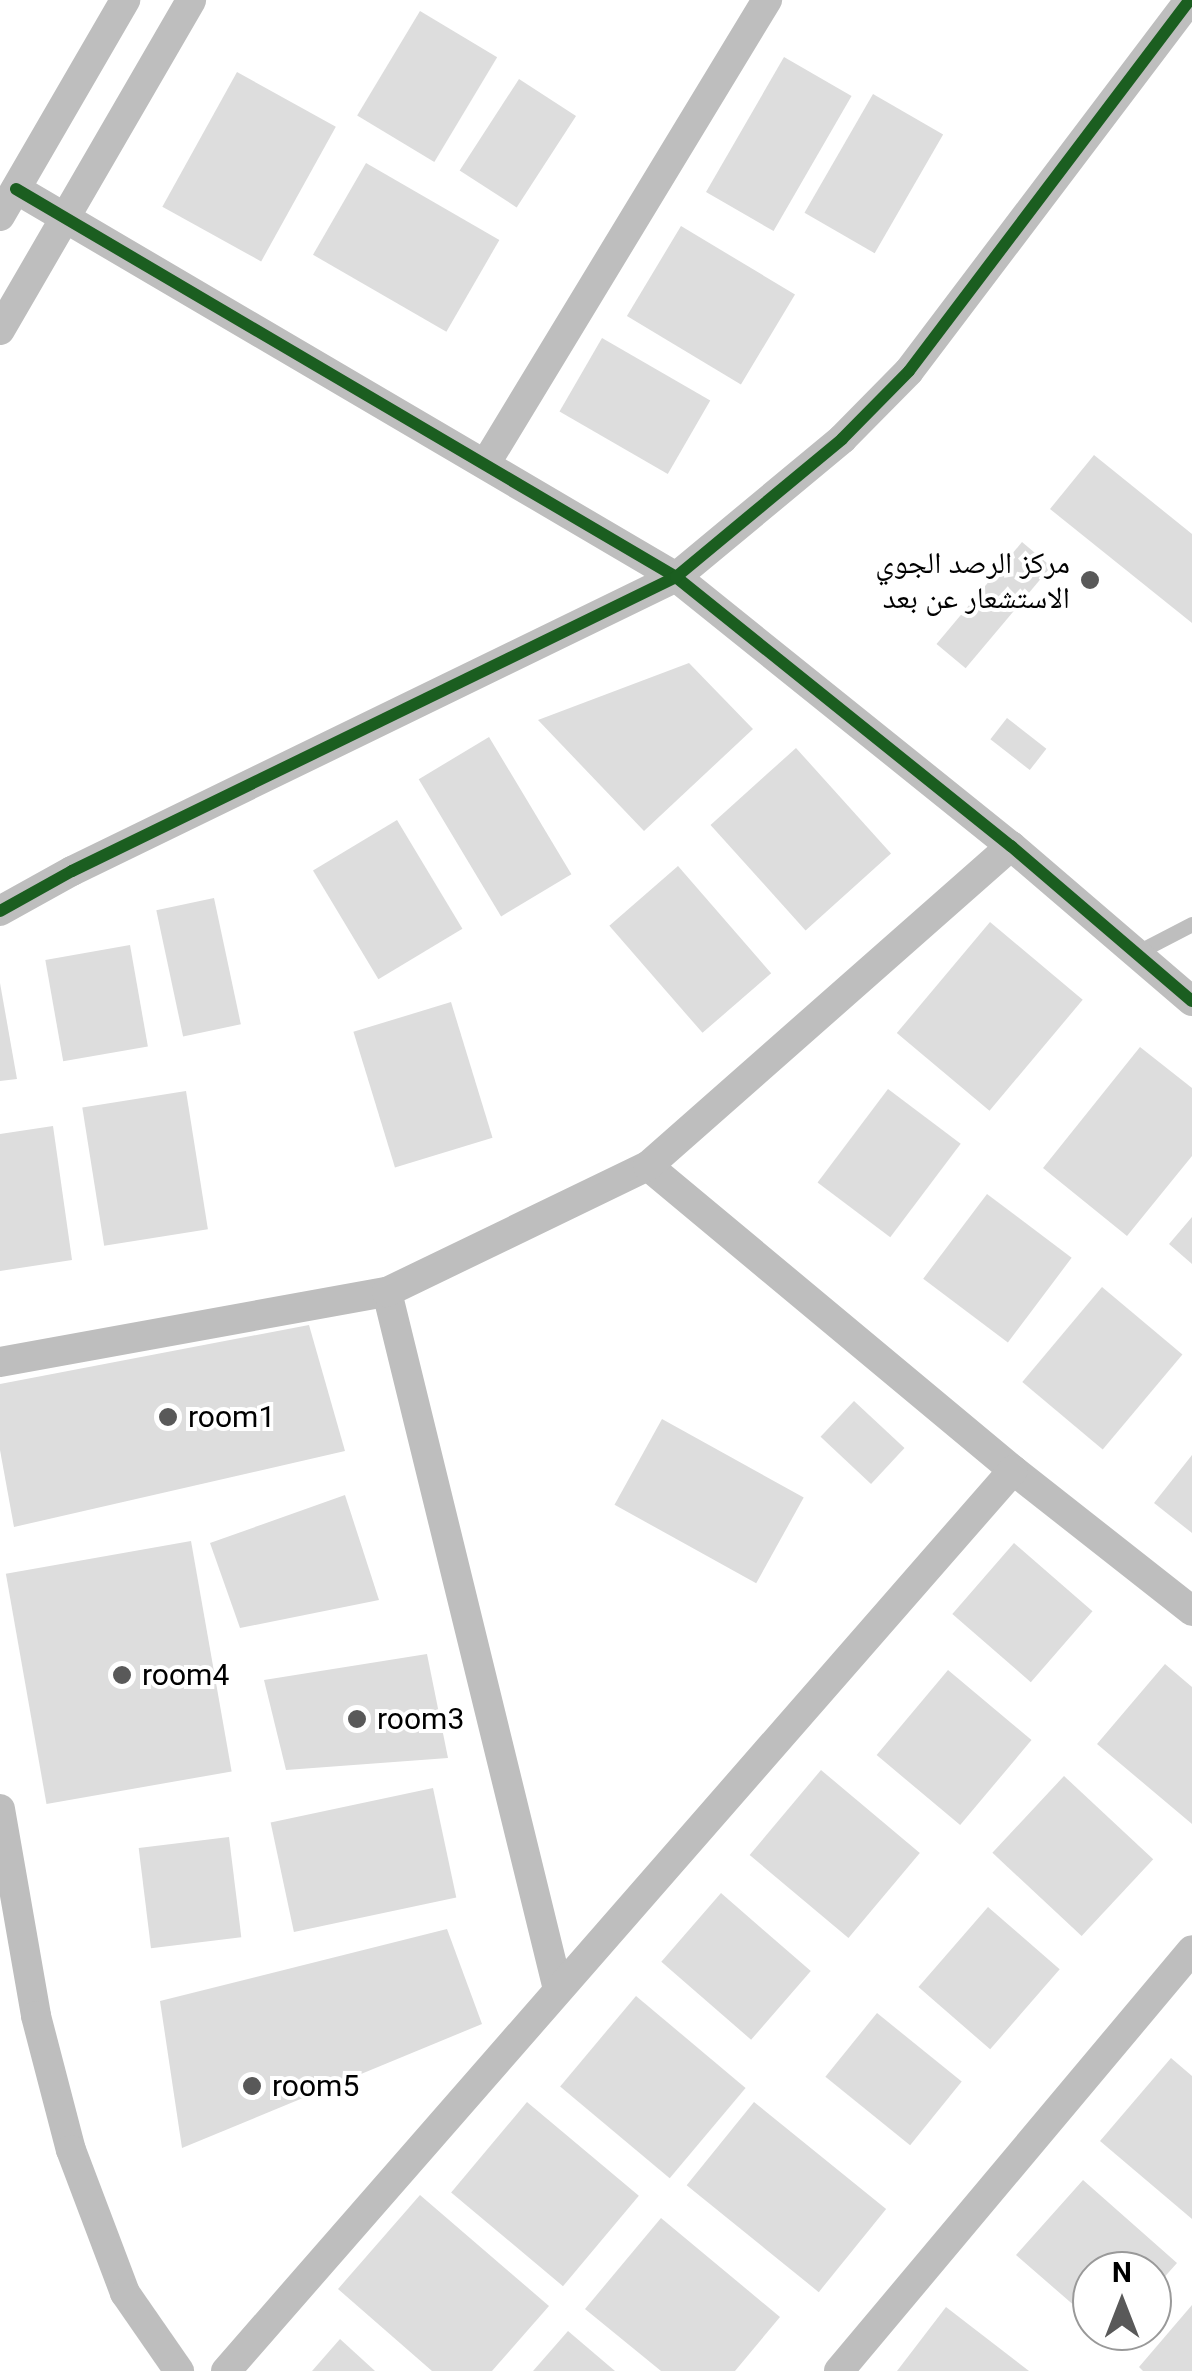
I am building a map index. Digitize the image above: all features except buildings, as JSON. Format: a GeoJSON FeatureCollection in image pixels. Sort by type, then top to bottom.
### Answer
{"type":"FeatureCollection","features":[{"type":"Feature","properties":{"kind":"street"},"geometry":{"type":"LineString","coordinates":[[0,216],[125,0]]}},
{"type":"Feature","properties":{"kind":"street"},"geometry":{"type":"LineString","coordinates":[[0,330],[190,0]]}},
{"type":"Feature","properties":{"kind":"street"},"geometry":{"type":"LineString","coordinates":[[486,463],[767,0]]}},
{"type":"Feature","properties":{"kind":"street"},"geometry":{"type":"LineString","coordinates":[[0,912],[72,871],[676,577],[842,439],[909,371],[1190,0]]}},
{"type":"Feature","properties":{"kind":"street"},"geometry":{"type":"LineString","coordinates":[[16,189],[676,577],[1010,846],[1192,1001]]}},
{"type":"Feature","properties":{"kind":"street"},"geometry":{"type":"LineString","coordinates":[[0,1362],[387,1292],[648,1166],[1010,846]]}},
{"type":"Feature","properties":{"kind":"street"},"geometry":{"type":"LineString","coordinates":[[648,1166],[1013,1470],[1192,1611]]}},
{"type":"Feature","properties":{"kind":"street"},"geometry":{"type":"LineString","coordinates":[[387,1292],[558,1988]]}},
{"type":"Feature","properties":{"kind":"street"},"geometry":{"type":"LineString","coordinates":[[226,2371],[1013,1470]]}},
{"type":"Feature","properties":{"kind":"street"},"geometry":{"type":"LineString","coordinates":[[0,1809],[36,2016],[71,2150],[125,2294],[178,2371]]}},
{"type":"Feature","properties":{"kind":"street"},"geometry":{"type":"LineString","coordinates":[[839,2371],[1192,1950]]}},
{"type":"Feature","properties":{"kind":"lane"},"geometry":{"type":"LineString","coordinates":[[1136,953],[1192,924]]}},
{"type":"Feature","properties":{"kind":"cycle path"},"geometry":{"type":"LineString","coordinates":[[0,911],[72,871],[676,577],[842,439],[909,371],[1190,0]]}},
{"type":"Feature","properties":{"kind":"cycle path"},"geometry":{"type":"LineString","coordinates":[[16,189],[676,577],[1011,846],[1192,1001]]}},
{"type":"Feature","properties":{"kind":"place","name":"مركز الرصد الجوي الاستشعار عن بعد"},"geometry":{"type":"Point","coordinates":[1090,580]}},
{"type":"Feature","properties":{"kind":"place","name":"room1"},"geometry":{"type":"Point","coordinates":[168,1417]}},
{"type":"Feature","properties":{"kind":"place","name":"room4"},"geometry":{"type":"Point","coordinates":[122,1675]}},
{"type":"Feature","properties":{"kind":"place","name":"room3"},"geometry":{"type":"Point","coordinates":[357,1719]}},
{"type":"Feature","properties":{"kind":"place","name":"room5"},"geometry":{"type":"Point","coordinates":[252,2086]}}]}
